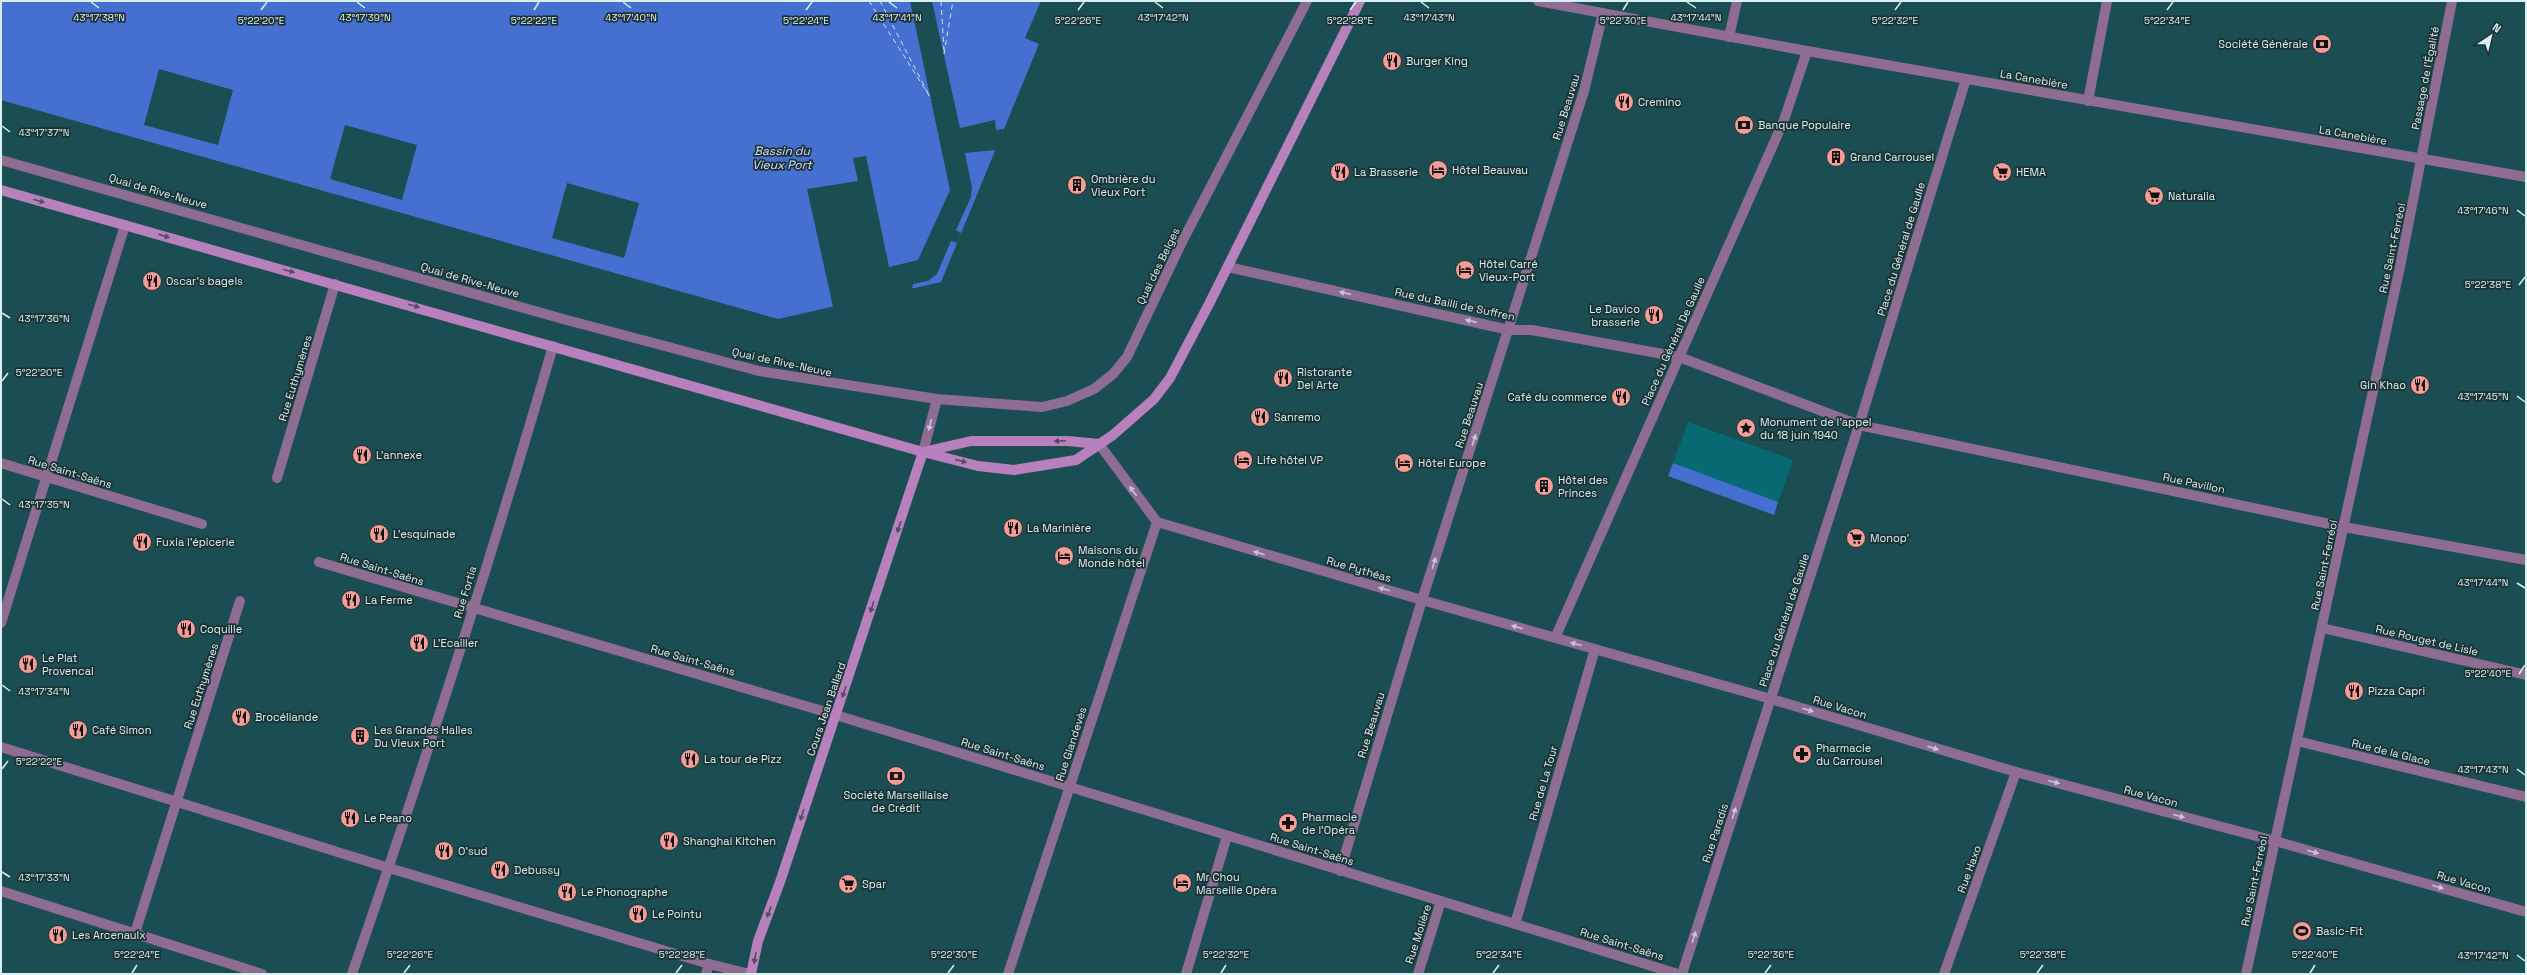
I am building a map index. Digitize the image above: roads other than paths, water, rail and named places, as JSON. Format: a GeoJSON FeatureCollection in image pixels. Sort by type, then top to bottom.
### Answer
{"type":"FeatureCollection","features":[{"type":"Feature","properties":{"kind":"main road"},"geometry":{"type":"LineString","coordinates":[[1,190],[924,452],[978,466],[1014,470],[1076,460],[1113,436],[1154,399],[1170,378],[1228,267],[1360,1]]}},
{"type":"Feature","properties":{"kind":"main road"},"geometry":{"type":"LineString","coordinates":[[924,452],[971,441],[1068,441],[1099,444]]}},
{"type":"Feature","properties":{"kind":"main road","name":"Cours Jean Ballard"},"geometry":{"type":"LineString","coordinates":[[750,974],[758,941],[780,882],[924,452]]}},
{"type":"Feature","properties":{"kind":"street","name":"Quai des Belges"},"geometry":{"type":"LineString","coordinates":[[937,399],[1042,407],[1067,401],[1094,389],[1113,374],[1127,357],[1181,244],[1307,1]]}},
{"type":"Feature","properties":{"kind":"street","name":"La Canebière"},"geometry":{"type":"LineString","coordinates":[[1538,1],[1966,80],[2526,177]]}},
{"type":"Feature","properties":{"kind":"street"},"geometry":{"type":"LineString","coordinates":[[1729,37],[1737,1]]}},
{"type":"Feature","properties":{"kind":"street"},"geometry":{"type":"LineString","coordinates":[[2088,101],[2107,1]]}},
{"type":"Feature","properties":{"kind":"street","name":"Passage de l'Égalité"},"geometry":{"type":"LineString","coordinates":[[2422,160],[2452,1]]}},
{"type":"Feature","properties":{"kind":"street","name":"Rue Beauvau"},"geometry":{"type":"LineString","coordinates":[[1340,870],[1422,600],[1510,330],[1584,91],[1603,13]]}},
{"type":"Feature","properties":{"kind":"street","name":"Place du Général De Gaulle"},"geometry":{"type":"LineString","coordinates":[[1554,638],[1784,120],[1807,51]]}},
{"type":"Feature","properties":{"kind":"street","name":"Place du Général de Gaulle"},"geometry":{"type":"LineString","coordinates":[[1554,638],[1771,699],[1859,425],[1966,80]]}},
{"type":"Feature","properties":{"kind":"street","name":"Quai de Rive-Neuve"},"geometry":{"type":"LineString","coordinates":[[1,160],[563,319],[759,371],[937,399]]}},
{"type":"Feature","properties":{"kind":"street","name":"Rue Saint-Ferréol"},"geometry":{"type":"LineString","coordinates":[[2246,974],[2344,527],[2422,160]]}},
{"type":"Feature","properties":{"kind":"street"},"geometry":{"type":"LineString","coordinates":[[1,623],[125,225]]}},
{"type":"Feature","properties":{"kind":"street","name":"Rue du Bailli de Suffren"},"geometry":{"type":"LineString","coordinates":[[1228,267],[1510,330],[1532,330],[1679,357]]}},
{"type":"Feature","properties":{"kind":"street","name":"Rue Euthymènes"},"geometry":{"type":"LineString","coordinates":[[277,478],[335,284]]}},
{"type":"Feature","properties":{"kind":"street","name":"Rue Fortia"},"geometry":{"type":"LineString","coordinates":[[352,974],[397,844],[553,346]]}},
{"type":"Feature","properties":{"kind":"street","name":"Place du Général de Gaulle"},"geometry":{"type":"LineString","coordinates":[[1679,357],[1859,425]]}},
{"type":"Feature","properties":{"kind":"street"},"geometry":{"type":"LineString","coordinates":[[924,452],[937,399]]}},
{"type":"Feature","properties":{"kind":"street","name":"Rue Pavillon"},"geometry":{"type":"LineString","coordinates":[[1859,425],[2344,527],[2526,560]]}},
{"type":"Feature","properties":{"kind":"street"},"geometry":{"type":"LineString","coordinates":[[1099,444],[1157,522]]}},
{"type":"Feature","properties":{"kind":"street","name":"Rue Saint-Saëns"},"geometry":{"type":"LineString","coordinates":[[1,463],[202,524]]}},
{"type":"Feature","properties":{"kind":"street","name":"Rue Pythéas"},"geometry":{"type":"LineString","coordinates":[[1157,522],[1554,638]]}},
{"type":"Feature","properties":{"kind":"street","name":"Rue Glandevès"},"geometry":{"type":"LineString","coordinates":[[1008,974],[1157,522]]}},
{"type":"Feature","properties":{"kind":"street","name":"Rue Saint-Saëns"},"geometry":{"type":"LineString","coordinates":[[319,562],[836,715],[1678,974]]}},
{"type":"Feature","properties":{"kind":"street","name":"Rue Euthymènes"},"geometry":{"type":"LineString","coordinates":[[135,934],[240,601]]}},
{"type":"Feature","properties":{"kind":"street","name":"Rue Rouget de Lisle"},"geometry":{"type":"LineString","coordinates":[[2322,628],[2526,675]]}},
{"type":"Feature","properties":{"kind":"street","name":"Rue de La Tour"},"geometry":{"type":"LineString","coordinates":[[1514,924],[1595,649]]}},
{"type":"Feature","properties":{"kind":"street","name":"Rue Vacon"},"geometry":{"type":"LineString","coordinates":[[1771,699],[2016,772],[2275,841],[2526,912]]}},
{"type":"Feature","properties":{"kind":"street","name":"Rue Paradis"},"geometry":{"type":"LineString","coordinates":[[1682,974],[1771,699]]}},
{"type":"Feature","properties":{"kind":"street","name":"Rue de la Glace"},"geometry":{"type":"LineString","coordinates":[[2297,742],[2526,797]]}},
{"type":"Feature","properties":{"kind":"street"},"geometry":{"type":"LineString","coordinates":[[1,747],[389,868],[709,964],[750,974]]}},
{"type":"Feature","properties":{"kind":"street","name":"Rue Haxo"},"geometry":{"type":"LineString","coordinates":[[1944,974],[2016,772]]}},
{"type":"Feature","properties":{"kind":"street"},"geometry":{"type":"LineString","coordinates":[[1186,974],[1228,836]]}},
{"type":"Feature","properties":{"kind":"street"},"geometry":{"type":"LineString","coordinates":[[1,891],[262,974]]}},
{"type":"Feature","properties":{"kind":"street","name":"Rue Molière"},"geometry":{"type":"LineString","coordinates":[[1418,974],[1441,901]]}},
{"type":"Feature","properties":{"kind":"street"},"geometry":{"type":"LineString","coordinates":[[706,974],[709,964]]}},
{"type":"Feature","properties":{"kind":"water","name":"Bassin du Vieux Port"},"geometry":{"type":"Polygon","coordinates":[[[1,1],[1041,1],[1025,38],[1039,44],[941,282],[778,319],[1,100],[1,1]]]}},
{"type":"Feature","properties":{"kind":"water"},"geometry":{"type":"Polygon","coordinates":[[[1673,463],[1778,502],[1774,515],[1668,476],[1673,463]]]}},
{"type":"Feature","properties":{"kind":"place","name":"Société Générale"},"geometry":{"type":"Point","coordinates":[2322,44]}},
{"type":"Feature","properties":{"kind":"place","name":"Burger King"},"geometry":{"type":"Point","coordinates":[1392,61]}},
{"type":"Feature","properties":{"kind":"place","name":"Cremino"},"geometry":{"type":"Point","coordinates":[1624,102]}},
{"type":"Feature","properties":{"kind":"place","name":"Banque Populaire"},"geometry":{"type":"Point","coordinates":[1744,125]}},
{"type":"Feature","properties":{"kind":"place","name":"Grand Carrousel"},"geometry":{"type":"Point","coordinates":[1836,157]}},
{"type":"Feature","properties":{"kind":"place","name":"Hôtel Beauvau"},"geometry":{"type":"Point","coordinates":[1438,170]}},
{"type":"Feature","properties":{"kind":"place","name":"La Brasserie"},"geometry":{"type":"Point","coordinates":[1340,172]}},
{"type":"Feature","properties":{"kind":"place","name":"HEMA"},"geometry":{"type":"Point","coordinates":[2002,172]}},
{"type":"Feature","properties":{"kind":"place","name":"Ombrière du Vieux Port"},"geometry":{"type":"Point","coordinates":[1077,185]}},
{"type":"Feature","properties":{"kind":"place","name":"Naturalia"},"geometry":{"type":"Point","coordinates":[2154,196]}},
{"type":"Feature","properties":{"kind":"place","name":"Hôtel Carré Vieux-Port"},"geometry":{"type":"Point","coordinates":[1465,270]}},
{"type":"Feature","properties":{"kind":"place","name":"Oscar's bagels"},"geometry":{"type":"Point","coordinates":[152,281]}},
{"type":"Feature","properties":{"kind":"place","name":"Le Davico brasserie"},"geometry":{"type":"Point","coordinates":[1654,315]}},
{"type":"Feature","properties":{"kind":"place","name":"Ristorante Del Arte"},"geometry":{"type":"Point","coordinates":[1283,378]}},
{"type":"Feature","properties":{"kind":"place","name":"Gin Khao"},"geometry":{"type":"Point","coordinates":[2420,385]}},
{"type":"Feature","properties":{"kind":"place","name":"Café du commerce"},"geometry":{"type":"Point","coordinates":[1621,397]}},
{"type":"Feature","properties":{"kind":"place","name":"Sanremo"},"geometry":{"type":"Point","coordinates":[1260,417]}},
{"type":"Feature","properties":{"kind":"place","name":"Monument de l’appel du 18 juin 1940"},"geometry":{"type":"Point","coordinates":[1746,428]}},
{"type":"Feature","properties":{"kind":"place","name":"L'annexe"},"geometry":{"type":"Point","coordinates":[362,455]}},
{"type":"Feature","properties":{"kind":"place","name":"Life hôtel VP"},"geometry":{"type":"Point","coordinates":[1243,460]}},
{"type":"Feature","properties":{"kind":"place","name":"Hôtel Europe"},"geometry":{"type":"Point","coordinates":[1404,463]}},
{"type":"Feature","properties":{"kind":"place","name":"Hôtel des Princes"},"geometry":{"type":"Point","coordinates":[1544,486]}},
{"type":"Feature","properties":{"kind":"place","name":"La Marinière"},"geometry":{"type":"Point","coordinates":[1013,528]}},
{"type":"Feature","properties":{"kind":"place","name":"L'esquinade"},"geometry":{"type":"Point","coordinates":[379,534]}},
{"type":"Feature","properties":{"kind":"place","name":"Monop'"},"geometry":{"type":"Point","coordinates":[1856,538]}},
{"type":"Feature","properties":{"kind":"place","name":"Fuxia l'épicerie"},"geometry":{"type":"Point","coordinates":[142,542]}},
{"type":"Feature","properties":{"kind":"place","name":"Maisons du Monde hôtel"},"geometry":{"type":"Point","coordinates":[1064,556]}},
{"type":"Feature","properties":{"kind":"place","name":"La Ferme"},"geometry":{"type":"Point","coordinates":[351,600]}},
{"type":"Feature","properties":{"kind":"place","name":"Coquille"},"geometry":{"type":"Point","coordinates":[186,629]}},
{"type":"Feature","properties":{"kind":"place","name":"L'Ecailler"},"geometry":{"type":"Point","coordinates":[419,643]}},
{"type":"Feature","properties":{"kind":"place","name":"Le Plat Provencal"},"geometry":{"type":"Point","coordinates":[28,664]}},
{"type":"Feature","properties":{"kind":"place","name":"Pizza Capri"},"geometry":{"type":"Point","coordinates":[2354,691]}},
{"type":"Feature","properties":{"kind":"place","name":"Brocéliande"},"geometry":{"type":"Point","coordinates":[241,717]}},
{"type":"Feature","properties":{"kind":"place","name":"Café Simon"},"geometry":{"type":"Point","coordinates":[78,730]}},
{"type":"Feature","properties":{"kind":"place","name":"Les Grandes Halles Du Vieux Port"},"geometry":{"type":"Point","coordinates":[360,736]}},
{"type":"Feature","properties":{"kind":"place","name":"Pharmacie du Carrousel"},"geometry":{"type":"Point","coordinates":[1802,754]}},
{"type":"Feature","properties":{"kind":"place","name":"La tour de Pizz"},"geometry":{"type":"Point","coordinates":[690,759]}},
{"type":"Feature","properties":{"kind":"place","name":"Société Marseillaise de Crédit"},"geometry":{"type":"Point","coordinates":[896,776]}},
{"type":"Feature","properties":{"kind":"place","name":"Le Peano"},"geometry":{"type":"Point","coordinates":[350,818]}},
{"type":"Feature","properties":{"kind":"place","name":"Pharmacie de l'Opéra"},"geometry":{"type":"Point","coordinates":[1288,823]}},
{"type":"Feature","properties":{"kind":"place","name":"Shanghai Kitchen"},"geometry":{"type":"Point","coordinates":[669,841]}},
{"type":"Feature","properties":{"kind":"place","name":"O'sud"},"geometry":{"type":"Point","coordinates":[444,851]}},
{"type":"Feature","properties":{"kind":"place","name":"Debussy"},"geometry":{"type":"Point","coordinates":[500,870]}},
{"type":"Feature","properties":{"kind":"place","name":"Mr Chou Marseille Opéra"},"geometry":{"type":"Point","coordinates":[1182,883]}},
{"type":"Feature","properties":{"kind":"place","name":"Spar"},"geometry":{"type":"Point","coordinates":[848,884]}},
{"type":"Feature","properties":{"kind":"place","name":"Le Phonographe"},"geometry":{"type":"Point","coordinates":[567,892]}},
{"type":"Feature","properties":{"kind":"place","name":"Le Pointu"},"geometry":{"type":"Point","coordinates":[638,914]}},
{"type":"Feature","properties":{"kind":"place","name":"Basic-Fit"},"geometry":{"type":"Point","coordinates":[2302,931]}},
{"type":"Feature","properties":{"kind":"place","name":"Les Arcenaulx"},"geometry":{"type":"Point","coordinates":[58,935]}}]}
